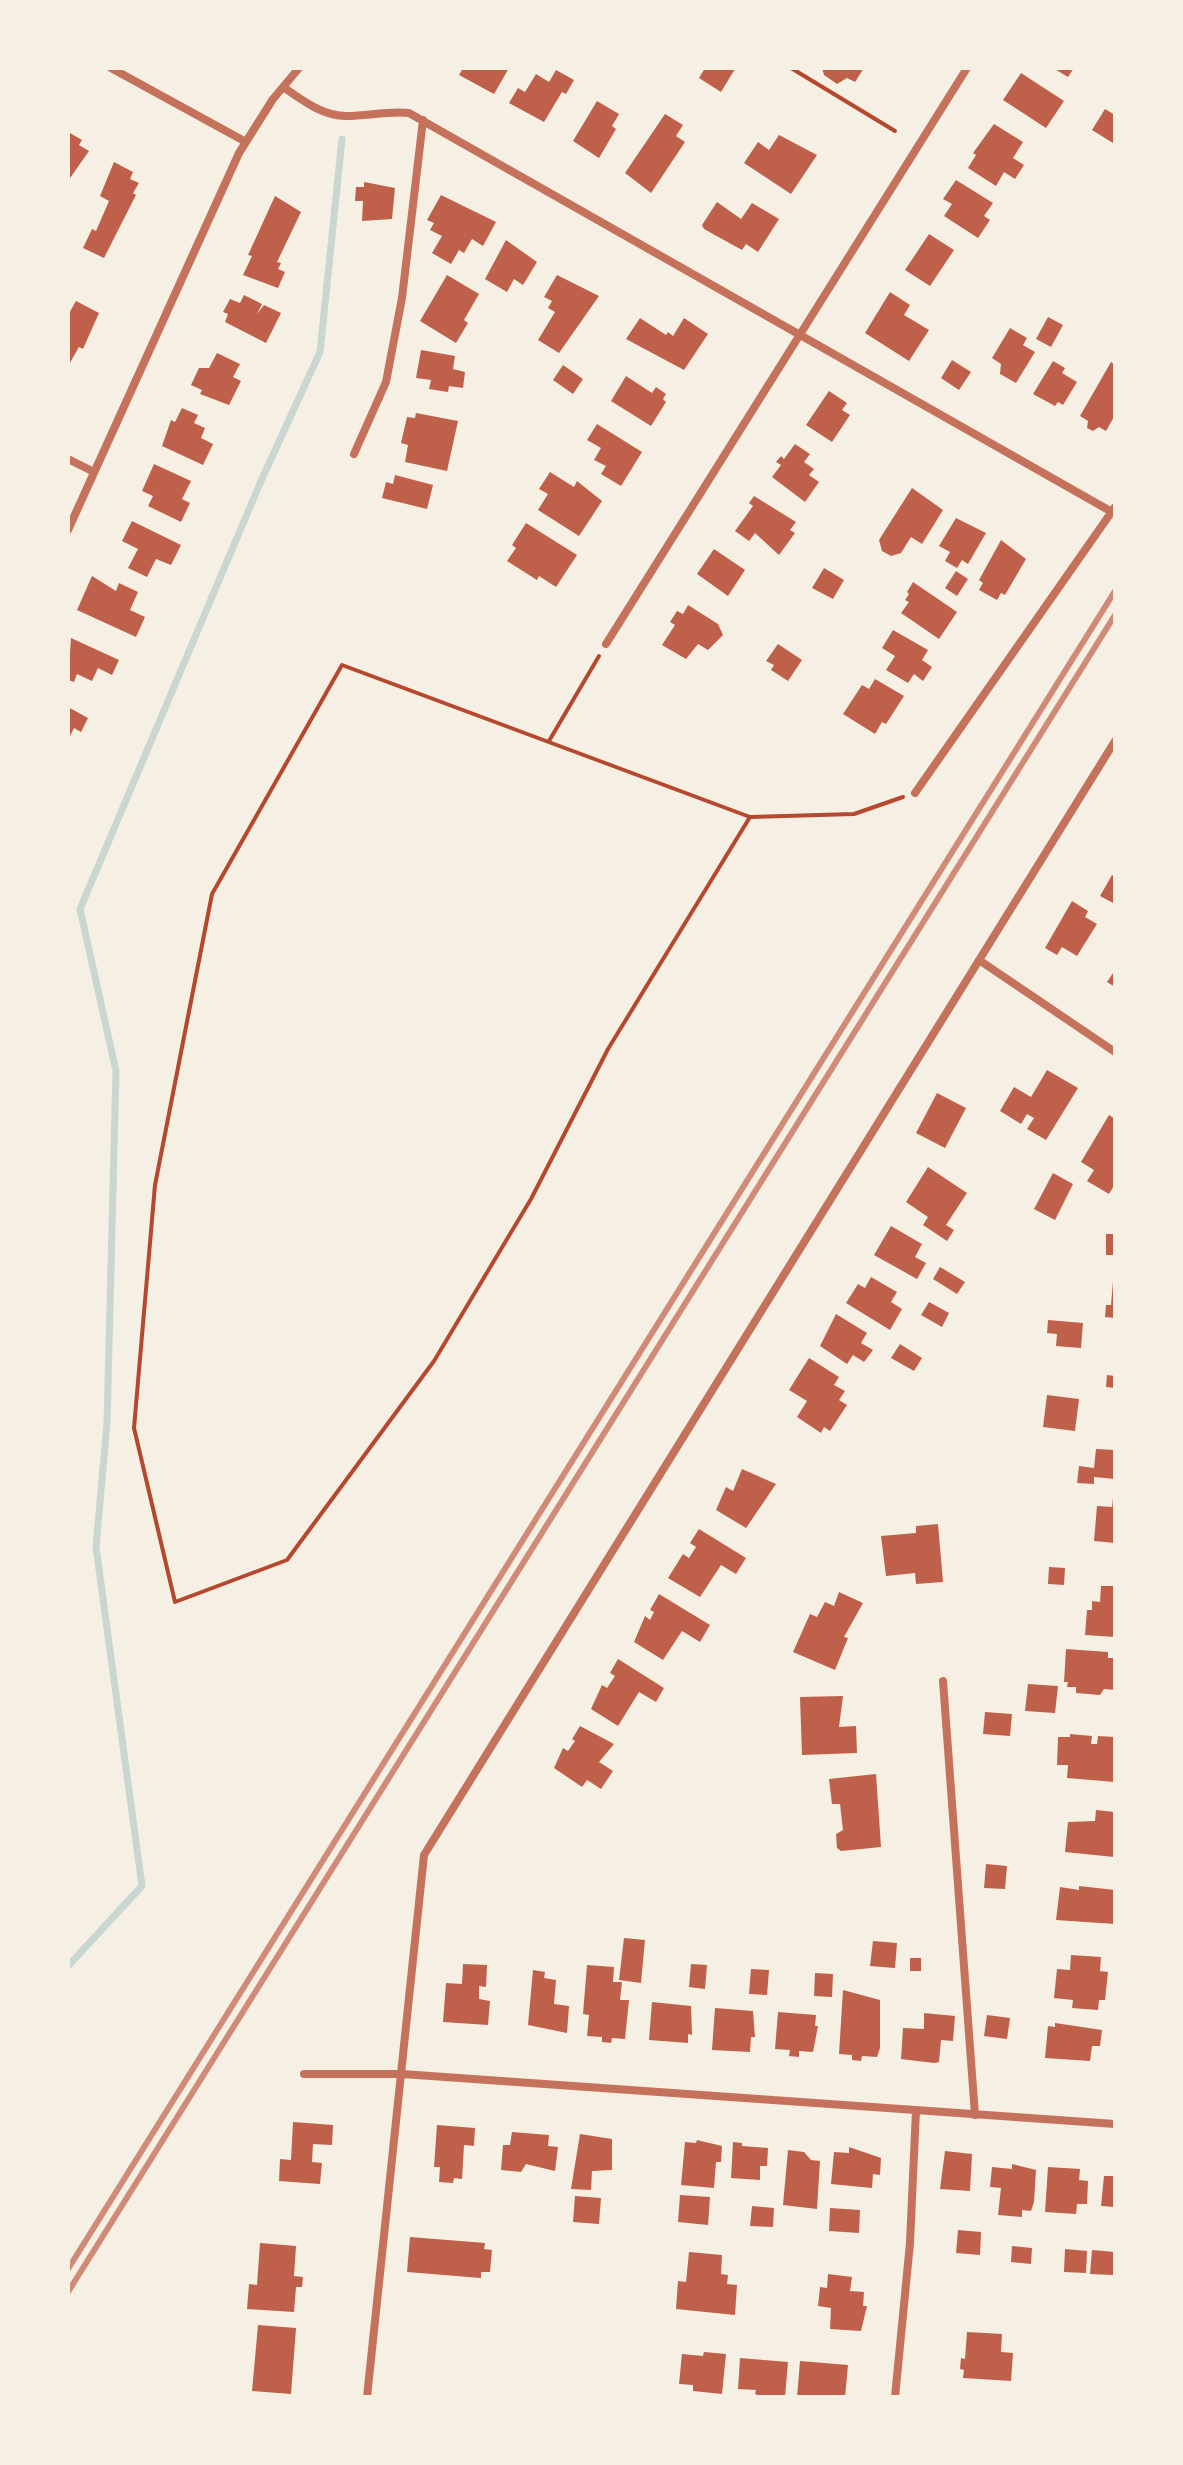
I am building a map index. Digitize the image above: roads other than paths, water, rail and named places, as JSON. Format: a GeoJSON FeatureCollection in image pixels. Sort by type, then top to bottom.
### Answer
{"type":"FeatureCollection","features":[{"type":"Feature","properties":{"kind":"street"},"geometry":{"type":"LineString","coordinates":[[111,68],[246,142]]}},
{"type":"Feature","properties":{"kind":"street"},"geometry":{"type":"LineString","coordinates":[[68,530],[246,142],[299,68]]}},
{"type":"Feature","properties":{"kind":"street"},"geometry":{"type":"LineString","coordinates":[[606,644],[967,68]]}},
{"type":"Feature","properties":{"kind":"street"},"geometry":{"type":"LineString","coordinates":[[283,87],[330,115],[385,111],[409,113],[423,120],[1113,510],[915,793]]}},
{"type":"Feature","properties":{"kind":"street"},"geometry":{"type":"LineString","coordinates":[[354,454],[386,382],[402,298],[423,120]]}},
{"type":"Feature","properties":{"kind":"street"},"geometry":{"type":"LineString","coordinates":[[68,459],[94,472]]}},
{"type":"Feature","properties":{"kind":"street"},"geometry":{"type":"LineString","coordinates":[[367,2397],[424,1855],[1115,741]]}},
{"type":"Feature","properties":{"kind":"street"},"geometry":{"type":"LineString","coordinates":[[979,960],[1115,1052]]}},
{"type":"Feature","properties":{"kind":"street"},"geometry":{"type":"LineString","coordinates":[[943,1681],[975,2115]]}},
{"type":"Feature","properties":{"kind":"street"},"geometry":{"type":"LineString","coordinates":[[304,2074],[402,2074],[1115,2124]]}},
{"type":"Feature","properties":{"kind":"street"},"geometry":{"type":"LineString","coordinates":[[895,2397],[910,2243],[916,2110]]}},
{"type":"Feature","properties":{"kind":"waterway"},"geometry":{"type":"LineString","coordinates":[[68,1966],[142,1886],[96,1547],[107,1423],[116,1071],[80,909],[261,481],[320,352],[342,139]]}},
{"type":"Feature","properties":{"kind":"railway"},"geometry":{"type":"LineString","coordinates":[[68,2269],[1115,591]]}},
{"type":"Feature","properties":{"kind":"railway"},"geometry":{"type":"LineString","coordinates":[[68,2292],[1115,615]]}}]}
